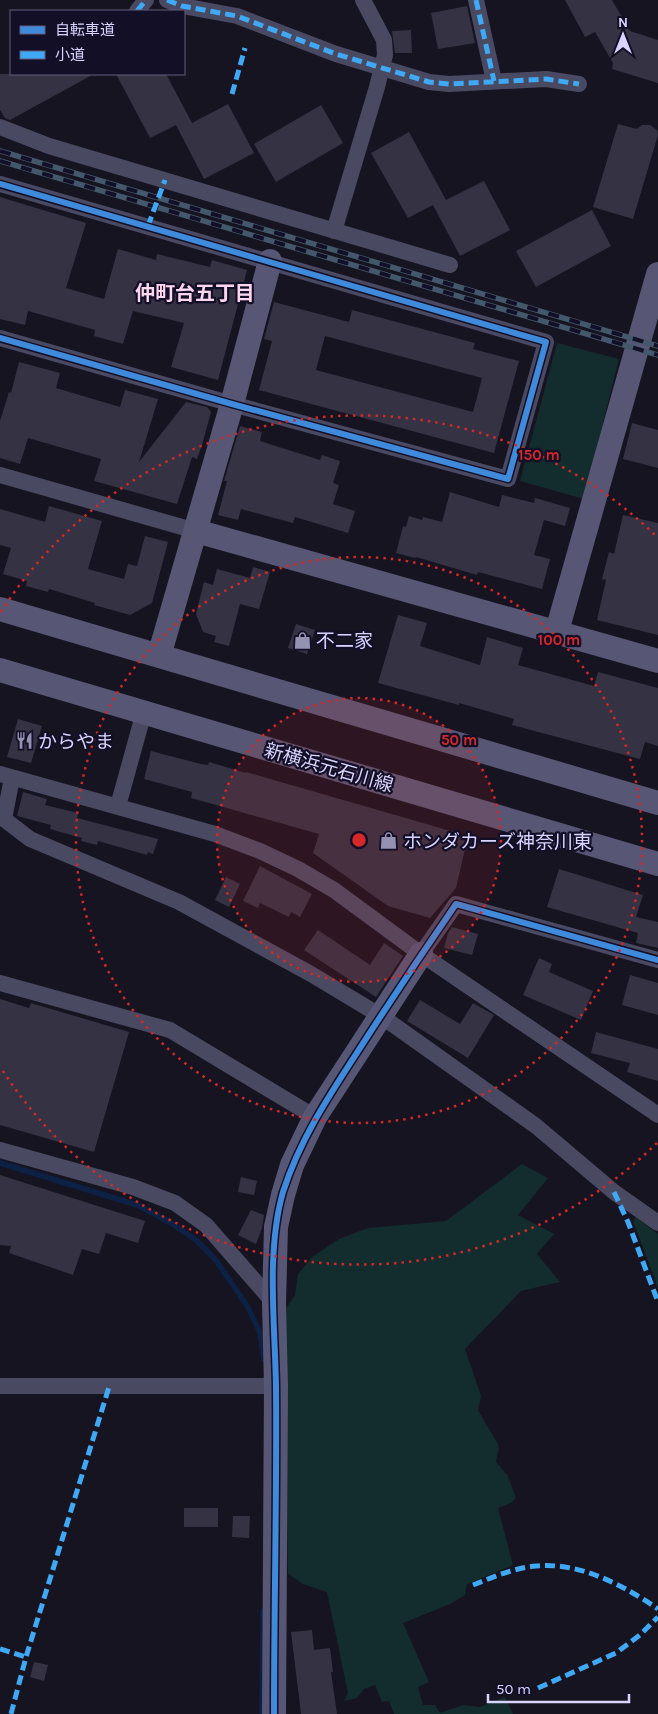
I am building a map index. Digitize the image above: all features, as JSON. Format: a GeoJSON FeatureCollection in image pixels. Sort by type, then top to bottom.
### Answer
{"type":"FeatureCollection","features":[{"type":"Feature","properties":{"kind":"street"},"geometry":{"type":"LineString","coordinates":[[138,10],[146,0]]}},
{"type":"Feature","properties":{"kind":"street"},"geometry":{"type":"LineString","coordinates":[[167,0],[182,6],[219,12],[308,44],[429,82],[449,84],[546,79],[579,84]]}},
{"type":"Feature","properties":{"kind":"street"},"geometry":{"type":"LineString","coordinates":[[334,230],[385,55],[384,40],[363,0]]}},
{"type":"Feature","properties":{"kind":"street"},"geometry":{"type":"LineString","coordinates":[[476,0],[494,82]]}},
{"type":"Feature","properties":{"kind":"street"},"geometry":{"type":"LineString","coordinates":[[0,127],[49,146],[450,265]]}},
{"type":"Feature","properties":{"kind":"street"},"geometry":{"type":"LineString","coordinates":[[0,184],[546,342],[508,479],[232,404],[0,338]]}},
{"type":"Feature","properties":{"kind":"street"},"geometry":{"type":"LineString","coordinates":[[160,656],[232,404],[270,261]]}},
{"type":"Feature","properties":{"kind":"street"},"geometry":{"type":"LineString","coordinates":[[557,631],[658,274]]}},
{"type":"Feature","properties":{"kind":"street"},"geometry":{"type":"LineString","coordinates":[[0,475],[658,660]]}},
{"type":"Feature","properties":{"kind":"street"},"geometry":{"type":"LineString","coordinates":[[0,609],[658,803]]}},
{"type":"Feature","properties":{"kind":"street","name":"新横浜元石川線"},"geometry":{"type":"LineString","coordinates":[[0,670],[658,864]]}},
{"type":"Feature","properties":{"kind":"street"},"geometry":{"type":"LineString","coordinates":[[118,806],[144,712]]}},
{"type":"Feature","properties":{"kind":"street"},"geometry":{"type":"LineString","coordinates":[[658,1115],[421,954],[334,890],[298,869],[260,851],[215,834],[6,776],[4,819],[30,839],[179,902],[311,974],[381,1016],[536,1126],[614,1192],[658,1223]]}},
{"type":"Feature","properties":{"kind":"street"},"geometry":{"type":"LineString","coordinates":[[274,1714],[266,1386],[274,1303],[276,1227],[292,1166],[315,1117],[421,954],[456,904],[658,960]]}},
{"type":"Feature","properties":{"kind":"street"},"geometry":{"type":"LineString","coordinates":[[0,983],[170,1030],[315,1117]]}},
{"type":"Feature","properties":{"kind":"street"},"geometry":{"type":"LineString","coordinates":[[0,1150],[133,1187],[175,1203],[206,1225],[274,1303]]}},
{"type":"Feature","properties":{"kind":"street"},"geometry":{"type":"LineString","coordinates":[[0,1386],[266,1386]]}},
{"type":"Feature","properties":{"kind":"green space"},"geometry":{"type":"Polygon","coordinates":[[[557,343],[619,359],[584,499],[520,481],[557,343]]]}},
{"type":"Feature","properties":{"kind":"green space"},"geometry":{"type":"Polygon","coordinates":[[[522,1164],[548,1178],[518,1215],[554,1234],[537,1254],[560,1282],[521,1291],[465,1349],[481,1396],[478,1410],[499,1446],[496,1462],[508,1476],[516,1498],[511,1503],[498,1508],[513,1565],[467,1584],[465,1595],[450,1604],[403,1623],[429,1682],[418,1687],[423,1705],[435,1705],[440,1713],[463,1705],[480,1707],[505,1697],[513,1714],[394,1714],[389,1701],[382,1702],[375,1685],[364,1689],[357,1698],[344,1701],[348,1693],[327,1592],[303,1584],[288,1574],[283,1313],[295,1295],[298,1274],[312,1257],[339,1239],[368,1228],[446,1221],[522,1164]]]}},
{"type":"Feature","properties":{"kind":"green space"},"geometry":{"type":"Polygon","coordinates":[[[636,1217],[658,1234],[658,1288],[633,1221],[636,1217]]]}},
{"type":"Feature","properties":{"kind":"building"},"geometry":{"type":"Polygon","coordinates":[[[565,0],[612,0],[630,31],[658,40],[658,83],[612,69],[613,63],[595,32],[585,37],[565,0]]]}},
{"type":"Feature","properties":{"kind":"building"},"geometry":{"type":"Polygon","coordinates":[[[467,6],[475,43],[438,49],[431,13],[467,6]]]}},
{"type":"Feature","properties":{"kind":"building"},"geometry":{"type":"Polygon","coordinates":[[[411,30],[412,53],[395,53],[392,31],[411,30]]]}},
{"type":"Feature","properties":{"kind":"building"},"geometry":{"type":"Polygon","coordinates":[[[0,74],[92,75],[10,120],[5,118],[0,110],[0,74]]]}},
{"type":"Feature","properties":{"kind":"building"},"geometry":{"type":"Polygon","coordinates":[[[117,75],[167,75],[192,123],[228,104],[254,153],[204,179],[176,125],[150,138],[117,75]]]}},
{"type":"Feature","properties":{"kind":"building"},"geometry":{"type":"Polygon","coordinates":[[[321,105],[343,143],[276,182],[254,144],[321,105]]]}},
{"type":"Feature","properties":{"kind":"building"},"geometry":{"type":"Polygon","coordinates":[[[618,124],[637,129],[642,125],[650,125],[657,130],[658,135],[633,219],[593,207],[618,124]]]}},
{"type":"Feature","properties":{"kind":"building"},"geometry":{"type":"Polygon","coordinates":[[[409,132],[446,200],[484,181],[510,230],[460,256],[433,205],[408,218],[371,153],[409,132]]]}},
{"type":"Feature","properties":{"kind":"building"},"geometry":{"type":"Polygon","coordinates":[[[0,197],[86,223],[66,288],[104,299],[118,249],[156,260],[157,254],[210,267],[212,260],[247,270],[218,380],[171,367],[184,323],[133,311],[123,344],[94,336],[95,330],[28,311],[25,325],[0,319],[0,197]]]}},
{"type":"Feature","properties":{"kind":"building"},"geometry":{"type":"Polygon","coordinates":[[[592,210],[611,246],[536,287],[516,251],[592,210]]]}},
{"type":"Feature","properties":{"kind":"building"},"geometry":{"type":"Polygon","coordinates":[[[274,302],[349,322],[352,310],[475,343],[473,349],[519,361],[494,453],[259,390],[272,341],[264,339],[274,302]],[[325,336],[316,370],[473,412],[482,378],[325,336]]]}},
{"type":"Feature","properties":{"kind":"building"},"geometry":{"type":"Polygon","coordinates":[[[19,362],[60,373],[56,388],[120,407],[125,390],[158,399],[139,462],[186,402],[207,407],[211,412],[202,445],[197,459],[192,457],[177,504],[94,481],[101,459],[28,438],[20,464],[0,458],[0,421],[9,392],[11,393],[19,362]]]}},
{"type":"Feature","properties":{"kind":"building"},"geometry":{"type":"Polygon","coordinates":[[[632,423],[658,430],[658,468],[623,459],[632,423]]]}},
{"type":"Feature","properties":{"kind":"building"},"geometry":{"type":"Polygon","coordinates":[[[240,426],[262,432],[260,441],[320,460],[322,455],[340,461],[333,483],[339,485],[333,504],[355,511],[348,533],[295,517],[293,523],[241,509],[238,520],[218,515],[227,481],[224,481],[240,426]]]}},
{"type":"Feature","properties":{"kind":"building"},"geometry":{"type":"Polygon","coordinates":[[[450,492],[499,507],[502,495],[534,503],[535,498],[570,508],[565,526],[544,520],[534,555],[550,559],[542,589],[478,572],[477,575],[396,553],[403,526],[406,527],[409,516],[422,520],[423,517],[442,522],[450,492]]]}},
{"type":"Feature","properties":{"kind":"building"},"geometry":{"type":"Polygon","coordinates":[[[49,506],[102,521],[88,569],[124,579],[128,564],[137,566],[145,536],[168,542],[152,603],[130,615],[49,589],[48,592],[26,586],[27,581],[3,574],[11,548],[0,545],[0,509],[45,522],[49,506]]]}},
{"type":"Feature","properties":{"kind":"building"},"geometry":{"type":"Polygon","coordinates":[[[623,515],[658,523],[658,635],[597,620],[606,580],[602,579],[609,552],[614,554],[623,515]]]}},
{"type":"Feature","properties":{"kind":"building"},"geometry":{"type":"Polygon","coordinates":[[[253,567],[270,572],[259,609],[240,604],[229,646],[214,642],[216,636],[203,632],[196,614],[204,582],[213,585],[217,569],[250,578],[253,567]]]}},
{"type":"Feature","properties":{"kind":"building"},"geometry":{"type":"Polygon","coordinates":[[[398,615],[427,623],[420,646],[480,665],[487,637],[523,648],[518,665],[594,686],[598,672],[658,688],[658,746],[645,742],[640,759],[512,725],[514,719],[459,703],[459,705],[378,683],[398,615]]]}},
{"type":"Feature","properties":{"kind":"building"},"geometry":{"type":"Polygon","coordinates":[[[296,624],[315,630],[307,654],[288,648],[296,624]]]}},
{"type":"Feature","properties":{"kind":"building","name":"からやま"},"geometry":{"type":"Polygon","coordinates":[[[18,719],[42,726],[31,763],[7,757],[18,719]]]}},
{"type":"Feature","properties":{"kind":"building"},"geometry":{"type":"Polygon","coordinates":[[[151,751],[201,764],[208,765],[209,762],[468,836],[456,888],[430,918],[388,906],[313,853],[319,834],[191,798],[192,792],[144,779],[151,751]]]}},
{"type":"Feature","properties":{"kind":"building"},"geometry":{"type":"Polygon","coordinates":[[[23,792],[47,799],[45,805],[78,813],[77,818],[158,839],[153,854],[148,852],[147,855],[98,841],[97,845],[81,841],[82,838],[50,829],[51,825],[17,816],[23,792]]]}},
{"type":"Feature","properties":{"kind":"building"},"geometry":{"type":"Polygon","coordinates":[[[260,866],[312,894],[300,917],[291,912],[289,917],[260,903],[258,908],[243,901],[260,866]]]}},
{"type":"Feature","properties":{"kind":"building"},"geometry":{"type":"Polygon","coordinates":[[[559,869],[643,895],[636,917],[658,922],[658,948],[636,943],[638,933],[547,907],[559,869]]]}},
{"type":"Feature","properties":{"kind":"building"},"geometry":{"type":"Polygon","coordinates":[[[226,877],[240,884],[229,907],[215,900],[226,877]]]}},
{"type":"Feature","properties":{"kind":"building"},"geometry":{"type":"Polygon","coordinates":[[[452,927],[478,934],[472,955],[444,948],[448,933],[452,927]]]}},
{"type":"Feature","properties":{"kind":"building"},"geometry":{"type":"Polygon","coordinates":[[[318,930],[370,965],[384,943],[403,956],[376,997],[304,950],[318,930]]]}},
{"type":"Feature","properties":{"kind":"building"},"geometry":{"type":"Polygon","coordinates":[[[539,958],[552,964],[549,972],[593,991],[581,1020],[523,995],[539,958]]]}},
{"type":"Feature","properties":{"kind":"building"},"geometry":{"type":"Polygon","coordinates":[[[630,975],[658,983],[658,1015],[622,1005],[630,975]]]}},
{"type":"Feature","properties":{"kind":"building"},"geometry":{"type":"Polygon","coordinates":[[[0,999],[29,1008],[31,1003],[129,1032],[94,1152],[0,1125],[0,999]]]}},
{"type":"Feature","properties":{"kind":"building"},"geometry":{"type":"Polygon","coordinates":[[[420,1000],[460,1024],[473,1003],[494,1015],[468,1058],[407,1021],[420,1000]]]}},
{"type":"Feature","properties":{"kind":"building"},"geometry":{"type":"Polygon","coordinates":[[[596,1032],[658,1049],[658,1081],[627,1072],[630,1063],[591,1053],[596,1032]]]}},
{"type":"Feature","properties":{"kind":"building"},"geometry":{"type":"Polygon","coordinates":[[[0,1175],[145,1221],[138,1243],[106,1233],[99,1254],[82,1249],[73,1275],[9,1253],[11,1246],[0,1245],[0,1175]]]}},
{"type":"Feature","properties":{"kind":"building"},"geometry":{"type":"Polygon","coordinates":[[[241,1177],[257,1181],[254,1195],[238,1192],[241,1177]]]}},
{"type":"Feature","properties":{"kind":"building"},"geometry":{"type":"Polygon","coordinates":[[[251,1210],[264,1215],[262,1228],[256,1244],[238,1235],[251,1210]]]}},
{"type":"Feature","properties":{"kind":"building"},"geometry":{"type":"Polygon","coordinates":[[[184,1508],[218,1508],[218,1527],[184,1527],[184,1508]]]}},
{"type":"Feature","properties":{"kind":"building"},"geometry":{"type":"Polygon","coordinates":[[[233,1516],[250,1516],[249,1538],[232,1537],[233,1516]]]}},
{"type":"Feature","properties":{"kind":"building"},"geometry":{"type":"Polygon","coordinates":[[[312,1630],[314,1650],[330,1648],[333,1672],[331,1672],[337,1714],[301,1714],[291,1632],[312,1630]]]}},
{"type":"Feature","properties":{"kind":"building"},"geometry":{"type":"Polygon","coordinates":[[[34,1662],[48,1665],[44,1681],[30,1677],[34,1662]]]}},
{"type":"Feature","properties":{"kind":"waterway"},"geometry":{"type":"LineString","coordinates":[[0,1163],[137,1205],[171,1223],[196,1240],[215,1259],[248,1307],[260,1333],[264,1359]]}},
{"type":"Feature","properties":{"kind":"waterway"},"geometry":{"type":"LineString","coordinates":[[262,1714],[263,1611]]}},
{"type":"Feature","properties":{"kind":"railway"},"geometry":{"type":"LineString","coordinates":[[0,151],[658,346]]}},
{"type":"Feature","properties":{"kind":"railway"},"geometry":{"type":"LineString","coordinates":[[0,161],[658,355]]}},
{"type":"Feature","properties":{"kind":"marked path"},"geometry":{"type":"LineString","coordinates":[[138,10],[146,0]]}},
{"type":"Feature","properties":{"kind":"marked path"},"geometry":{"type":"LineString","coordinates":[[167,0],[182,6],[237,16],[336,54],[429,82],[449,84],[546,79],[579,84]]}},
{"type":"Feature","properties":{"kind":"marked path"},"geometry":{"type":"LineString","coordinates":[[476,0],[494,81]]}},
{"type":"Feature","properties":{"kind":"marked path"},"geometry":{"type":"LineString","coordinates":[[232,94],[245,48]]}},
{"type":"Feature","properties":{"kind":"marked path"},"geometry":{"type":"LineString","coordinates":[[148,226],[165,180]]}},
{"type":"Feature","properties":{"kind":"marked path"},"geometry":{"type":"LineString","coordinates":[[614,1192],[628,1222],[658,1302]]}},
{"type":"Feature","properties":{"kind":"marked path"},"geometry":{"type":"LineString","coordinates":[[11,1714],[26,1657],[109,1387]]}},
{"type":"Feature","properties":{"kind":"marked path"},"geometry":{"type":"LineString","coordinates":[[473,1585],[504,1573],[528,1567],[552,1566],[569,1568],[616,1584],[658,1609]]}},
{"type":"Feature","properties":{"kind":"marked path"},"geometry":{"type":"LineString","coordinates":[[538,1688],[616,1653],[640,1635],[658,1617]]}},
{"type":"Feature","properties":{"kind":"marked path"},"geometry":{"type":"LineString","coordinates":[[0,1649],[26,1657]]}},
{"type":"Feature","properties":{"kind":"cycle path"},"geometry":{"type":"LineString","coordinates":[[0,184],[546,342],[508,479],[232,404],[0,338]]}},
{"type":"Feature","properties":{"kind":"cycle path"},"geometry":{"type":"LineString","coordinates":[[274,1714],[276,1386],[273,1263],[278,1215],[283,1192],[307,1135],[349,1065],[456,904],[658,960]]}},
{"type":"Feature","properties":{"kind":"place","name":"不二家"},"geometry":{"type":"Point","coordinates":[302,640]}},
{"type":"Feature","properties":{"kind":"place","name":"からやま"},"geometry":{"type":"Point","coordinates":[24,741]}},
{"type":"Feature","properties":{"kind":"place","name":"ホンダカーズ神奈川東"},"geometry":{"type":"Point","coordinates":[389,841]}},
{"type":"Feature","properties":{"kind":"district","name":"仲町台五丁目"},"geometry":{"type":"Point","coordinates":[195,293]}}]}
